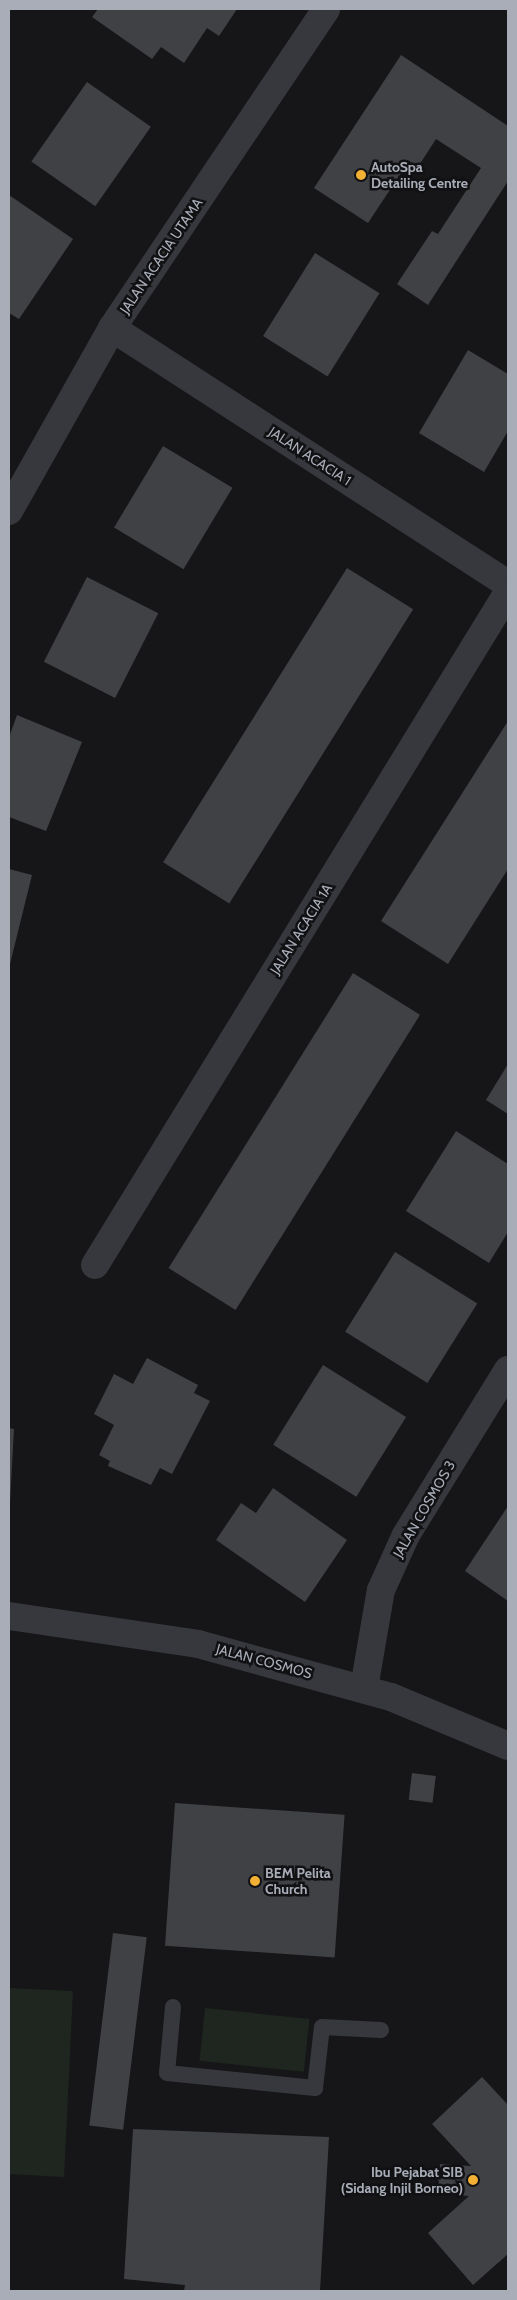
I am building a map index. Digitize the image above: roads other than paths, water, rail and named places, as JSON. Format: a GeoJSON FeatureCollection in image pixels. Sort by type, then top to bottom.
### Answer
{"type":"FeatureCollection","features":[{"type":"Feature","properties":{"kind":"street","name":"JALAN ACACIA UTAMA"},"geometry":{"type":"LineString","coordinates":[[9,511],[112,328],[326,9]]}},
{"type":"Feature","properties":{"kind":"street","name":"JALAN ACACIA 1"},"geometry":{"type":"LineString","coordinates":[[112,328],[508,584]]}},
{"type":"Feature","properties":{"kind":"street","name":"JALAN ACACIA 1A"},"geometry":{"type":"LineString","coordinates":[[95,1265],[508,592]]}},
{"type":"Feature","properties":{"kind":"street","name":"JALAN COSMOS 3"},"geometry":{"type":"LineString","coordinates":[[364,1688],[381,1590],[406,1535],[508,1370]]}},
{"type":"Feature","properties":{"kind":"street","name":"JALAN COSMOS"},"geometry":{"type":"LineString","coordinates":[[9,1616],[198,1644],[364,1688],[508,1746]]}},
{"type":"Feature","properties":{"kind":"lane"},"geometry":{"type":"LineString","coordinates":[[173,2007],[167,2073],[315,2088],[322,2027],[381,2030]]}},
{"type":"Feature","properties":{"kind":"place","name":"AutoSpa Detailing Centre"},"geometry":{"type":"Point","coordinates":[361,175]}},
{"type":"Feature","properties":{"kind":"place","name":"BEM Pelita Church"},"geometry":{"type":"Point","coordinates":[255,1881]}},
{"type":"Feature","properties":{"kind":"place","name":"Ibu Pejabat SIB (Sidang Injil Borneo)"},"geometry":{"type":"Point","coordinates":[473,2180]}}]}
